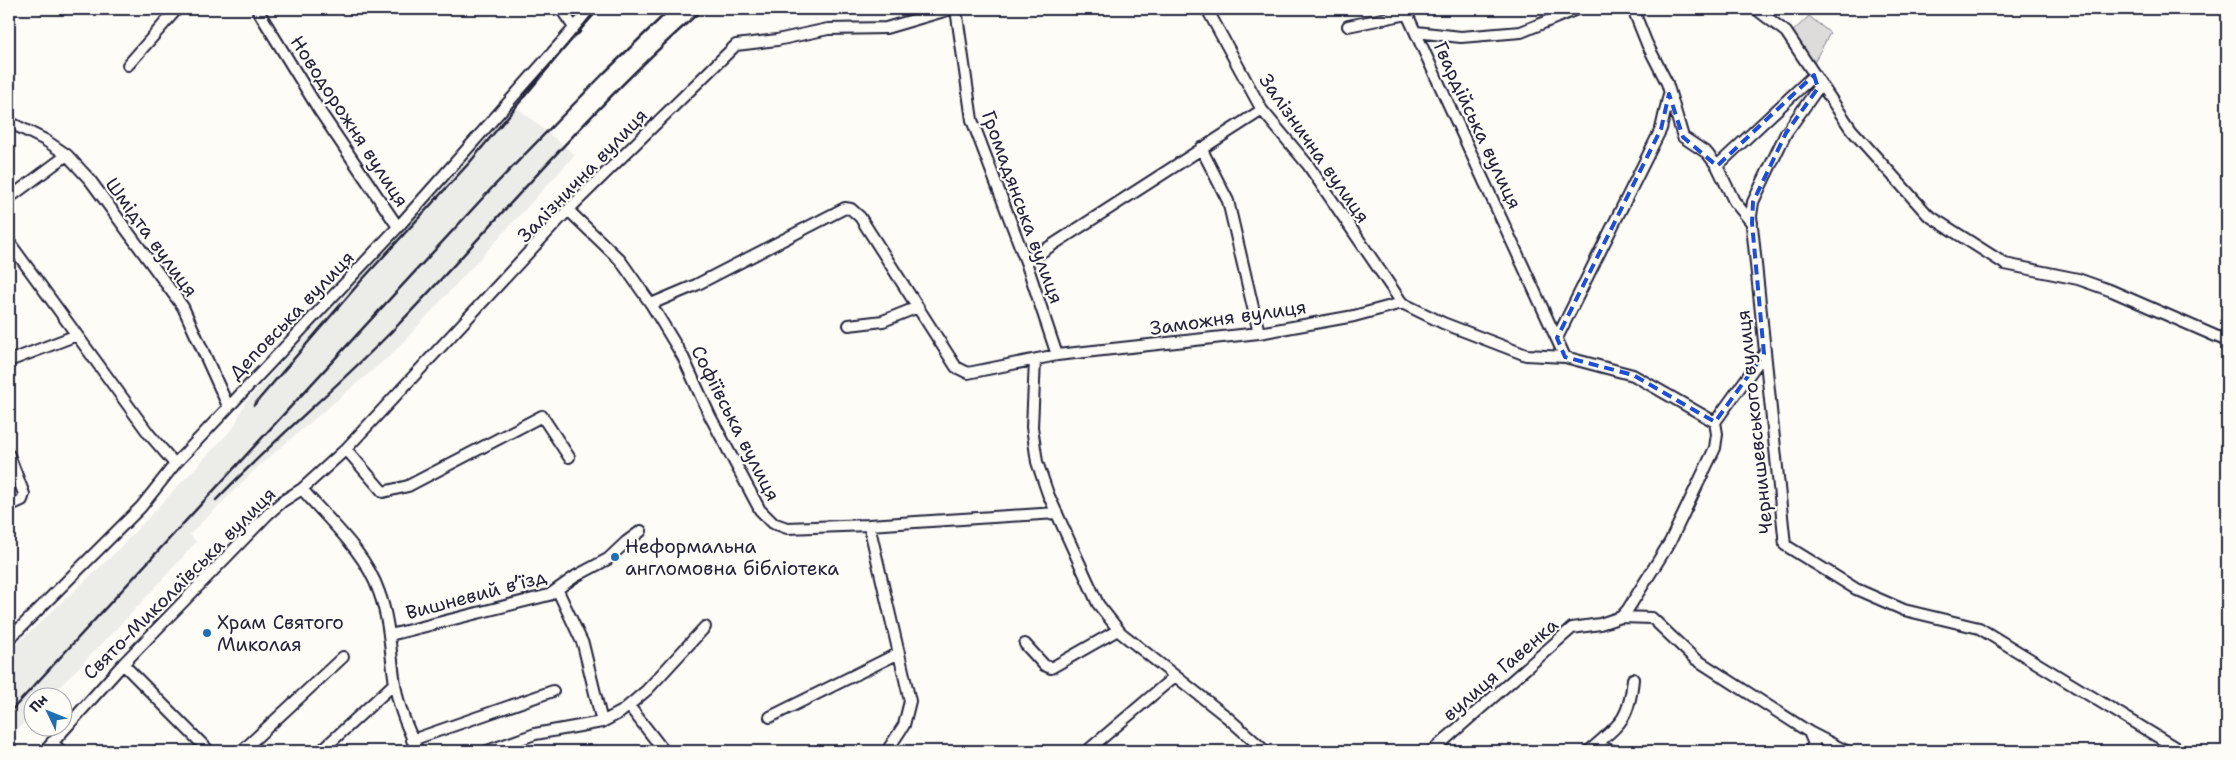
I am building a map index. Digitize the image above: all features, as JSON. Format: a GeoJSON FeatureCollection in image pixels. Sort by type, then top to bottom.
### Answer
{"type":"FeatureCollection","features":[{"type":"Feature","properties":{"kind":"street"},"geometry":{"type":"LineString","coordinates":[[128,65],[177,9]]}},
{"type":"Feature","properties":{"kind":"street","name":"Новодорожня вулиця"},"geometry":{"type":"LineString","coordinates":[[256,9],[319,110],[398,227]]}},
{"type":"Feature","properties":{"kind":"street"},"geometry":{"type":"LineString","coordinates":[[561,9],[575,29]]}},
{"type":"Feature","properties":{"kind":"street","name":"Деповська вулиця"},"geometry":{"type":"LineString","coordinates":[[10,635],[141,507],[175,464],[398,227],[591,9]]}},
{"type":"Feature","properties":{"kind":"street","name":"Залізнична вулиця"},"geometry":{"type":"LineString","coordinates":[[302,488],[346,449],[568,210],[736,45],[778,40],[828,29],[886,28],[951,9]]}},
{"type":"Feature","properties":{"kind":"street","name":"Громадянська вулиця"},"geometry":{"type":"LineString","coordinates":[[956,9],[972,120],[1026,262],[1057,356]]}},
{"type":"Feature","properties":{"kind":"street","name":"Залізнична вулиця"},"geometry":{"type":"LineString","coordinates":[[1207,9],[1262,110],[1308,165],[1402,304]]}},
{"type":"Feature","properties":{"kind":"street","name":"Гвардійська вулиця"},"geometry":{"type":"LineString","coordinates":[[1416,32],[1461,37],[1521,32],[1577,9]]}},
{"type":"Feature","properties":{"kind":"street"},"geometry":{"type":"LineString","coordinates":[[1633,9],[1647,44],[1667,83],[1684,137],[1707,153],[1717,166],[1734,201],[1752,223]]}},
{"type":"Feature","properties":{"kind":"street"},"geometry":{"type":"LineString","coordinates":[[1756,9],[1786,32],[1851,129],[1928,215],[2005,264],[2078,279],[2104,288],[2227,341]]}},
{"type":"Feature","properties":{"kind":"street"},"geometry":{"type":"LineString","coordinates":[[1348,26],[1407,14],[1416,32]]}},
{"type":"Feature","properties":{"kind":"street","name":"Гвардійська вулиця"},"geometry":{"type":"LineString","coordinates":[[1416,32],[1565,357]]}},
{"type":"Feature","properties":{"kind":"street"},"geometry":{"type":"LineString","coordinates":[[1717,166],[1814,75]]}},
{"type":"Feature","properties":{"kind":"street","name":"Чернишевського вулиця"},"geometry":{"type":"LineString","coordinates":[[1814,75],[1818,88],[1786,133],[1753,202],[1752,223],[1764,354],[1785,545],[1856,589],[1904,610],[1979,628],[2181,751]]}},
{"type":"Feature","properties":{"kind":"street"},"geometry":{"type":"LineString","coordinates":[[1557,338],[1661,129],[1670,94]]}},
{"type":"Feature","properties":{"kind":"street"},"geometry":{"type":"LineString","coordinates":[[1026,262],[1262,110]]}},
{"type":"Feature","properties":{"kind":"street","name":"Шмідта вулиця"},"geometry":{"type":"LineString","coordinates":[[9,122],[45,140],[67,155],[105,200],[183,308],[228,406]]}},
{"type":"Feature","properties":{"kind":"street"},"geometry":{"type":"LineString","coordinates":[[1201,148],[1228,201],[1259,333]]}},
{"type":"Feature","properties":{"kind":"street"},"geometry":{"type":"LineString","coordinates":[[9,198],[67,155]]}},
{"type":"Feature","properties":{"kind":"street"},"geometry":{"type":"LineString","coordinates":[[651,304],[696,284],[839,209],[845,208],[851,209],[860,217],[918,307],[883,320],[849,325]]}},
{"type":"Feature","properties":{"kind":"street","name":"Софіївська вулиця"},"geometry":{"type":"LineString","coordinates":[[568,210],[620,260],[651,304],[682,357],[710,416],[760,510],[768,519],[787,528],[868,525],[1057,512]]}},
{"type":"Feature","properties":{"kind":"street"},"geometry":{"type":"LineString","coordinates":[[9,242],[149,434],[175,464]]}},
{"type":"Feature","properties":{"kind":"street"},"geometry":{"type":"LineString","coordinates":[[1402,304],[1443,323],[1526,354],[1565,357],[1633,375],[1716,422]]}},
{"type":"Feature","properties":{"kind":"street","name":"Заможня вулиця"},"geometry":{"type":"LineString","coordinates":[[918,307],[956,367],[964,372],[973,373],[1057,356],[1259,333],[1354,316],[1402,304]]}},
{"type":"Feature","properties":{"kind":"street"},"geometry":{"type":"LineString","coordinates":[[9,361],[77,335]]}},
{"type":"Feature","properties":{"kind":"street"},"geometry":{"type":"LineString","coordinates":[[1621,618],[1670,542],[1715,448],[1716,422],[1764,354]]}},
{"type":"Feature","properties":{"kind":"street"},"geometry":{"type":"LineString","coordinates":[[1035,360],[1032,427],[1034,446],[1042,478],[1098,604],[1118,630],[1227,717],[1265,751]]}},
{"type":"Feature","properties":{"kind":"street"},"geometry":{"type":"LineString","coordinates":[[346,449],[383,492],[408,486],[542,416],[569,457]]}},
{"type":"Feature","properties":{"kind":"street"},"geometry":{"type":"LineString","coordinates":[[9,455],[24,494],[22,500],[9,506]]}},
{"type":"Feature","properties":{"kind":"street"},"geometry":{"type":"LineString","coordinates":[[302,488],[351,544],[379,591],[390,635],[396,683],[405,724],[418,751]]}},
{"type":"Feature","properties":{"kind":"street","name":"Свято-Миколаївська вулиця"},"geometry":{"type":"LineString","coordinates":[[45,751],[123,664],[268,514],[302,488]]}},
{"type":"Feature","properties":{"kind":"street"},"geometry":{"type":"LineString","coordinates":[[868,525],[910,701],[904,725],[886,751]]}},
{"type":"Feature","properties":{"kind":"street","name":"Вишневий в’їзд"},"geometry":{"type":"LineString","coordinates":[[390,635],[549,595],[558,591],[576,576],[608,559],[641,531]]}},
{"type":"Feature","properties":{"kind":"street"},"geometry":{"type":"LineString","coordinates":[[558,591],[583,644],[602,722]]}},
{"type":"Feature","properties":{"kind":"street","name":"вулиця Гавенка"},"geometry":{"type":"LineString","coordinates":[[1432,751],[1572,628],[1600,624],[1621,618],[1652,618],[1694,658],[1809,732],[1846,751]]}},
{"type":"Feature","properties":{"kind":"street"},"geometry":{"type":"LineString","coordinates":[[487,751],[535,734],[602,722],[621,712],[647,690],[705,627]]}},
{"type":"Feature","properties":{"kind":"street"},"geometry":{"type":"LineString","coordinates":[[1025,644],[1044,665],[1051,668],[1118,630]]}},
{"type":"Feature","properties":{"kind":"street"},"geometry":{"type":"LineString","coordinates":[[770,717],[899,653]]}},
{"type":"Feature","properties":{"kind":"street"},"geometry":{"type":"LineString","coordinates":[[242,751],[343,657]]}},
{"type":"Feature","properties":{"kind":"street"},"geometry":{"type":"LineString","coordinates":[[123,664],[209,751]]}},
{"type":"Feature","properties":{"kind":"street"},"geometry":{"type":"LineString","coordinates":[[1087,751],[1175,676]]}},
{"type":"Feature","properties":{"kind":"street"},"geometry":{"type":"LineString","coordinates":[[1592,748],[1620,724],[1628,711],[1632,679]]}},
{"type":"Feature","properties":{"kind":"street"},"geometry":{"type":"LineString","coordinates":[[320,751],[396,683]]}},
{"type":"Feature","properties":{"kind":"street"},"geometry":{"type":"LineString","coordinates":[[412,740],[553,691]]}},
{"type":"Feature","properties":{"kind":"street"},"geometry":{"type":"LineString","coordinates":[[629,706],[664,751]]}},
{"type":"Feature","properties":{"kind":"street"},"geometry":{"type":"LineString","coordinates":[[1809,732],[1814,744],[1809,751]]}},
{"type":"Feature","properties":{"kind":"street"},"geometry":{"type":"LineString","coordinates":[[52,742],[61,751]]}},
{"type":"Feature","properties":{"kind":"street"},"geometry":{"type":"LineString","coordinates":[[1592,748],[1613,751]]}},
{"type":"Feature","properties":{"kind":"highlighted area"},"geometry":{"type":"Polygon","coordinates":[[[1814,75],[1818,88],[1786,133],[1753,202],[1752,223],[1764,354],[1715,422],[1633,375],[1565,357],[1557,338],[1661,129],[1669,94],[1683,137],[1717,166],[1814,75]]]}},
{"type":"Feature","properties":{"kind":"shaded area"},"geometry":{"type":"Polygon","coordinates":[[[1809,16],[1830,33],[1813,64],[1791,33],[1809,16]]]}},
{"type":"Feature","properties":{"kind":"shaded area"},"geometry":{"type":"Polygon","coordinates":[[[514,105],[575,155],[393,353],[261,464],[190,534],[196,542],[143,601],[59,688],[22,688],[22,725],[9,737],[9,651],[111,557],[234,427],[245,403],[514,105]]]}},
{"type":"Feature","properties":{"kind":"railway"},"geometry":{"type":"LineString","coordinates":[[254,405],[361,281],[470,162],[597,9]]}},
{"type":"Feature","properties":{"kind":"railway"},"geometry":{"type":"LineString","coordinates":[[9,713],[491,189],[605,72],[670,9]]}},
{"type":"Feature","properties":{"kind":"railway"},"geometry":{"type":"LineString","coordinates":[[216,500],[396,327],[584,124],[662,46],[703,9]]}},
{"type":"Feature","properties":{"kind":"place","name":"Неформальна англомовна бібліотека"},"geometry":{"type":"Point","coordinates":[615,557]}},
{"type":"Feature","properties":{"kind":"place","name":"Храм Святого Миколая"},"geometry":{"type":"Point","coordinates":[207,633]}}]}
